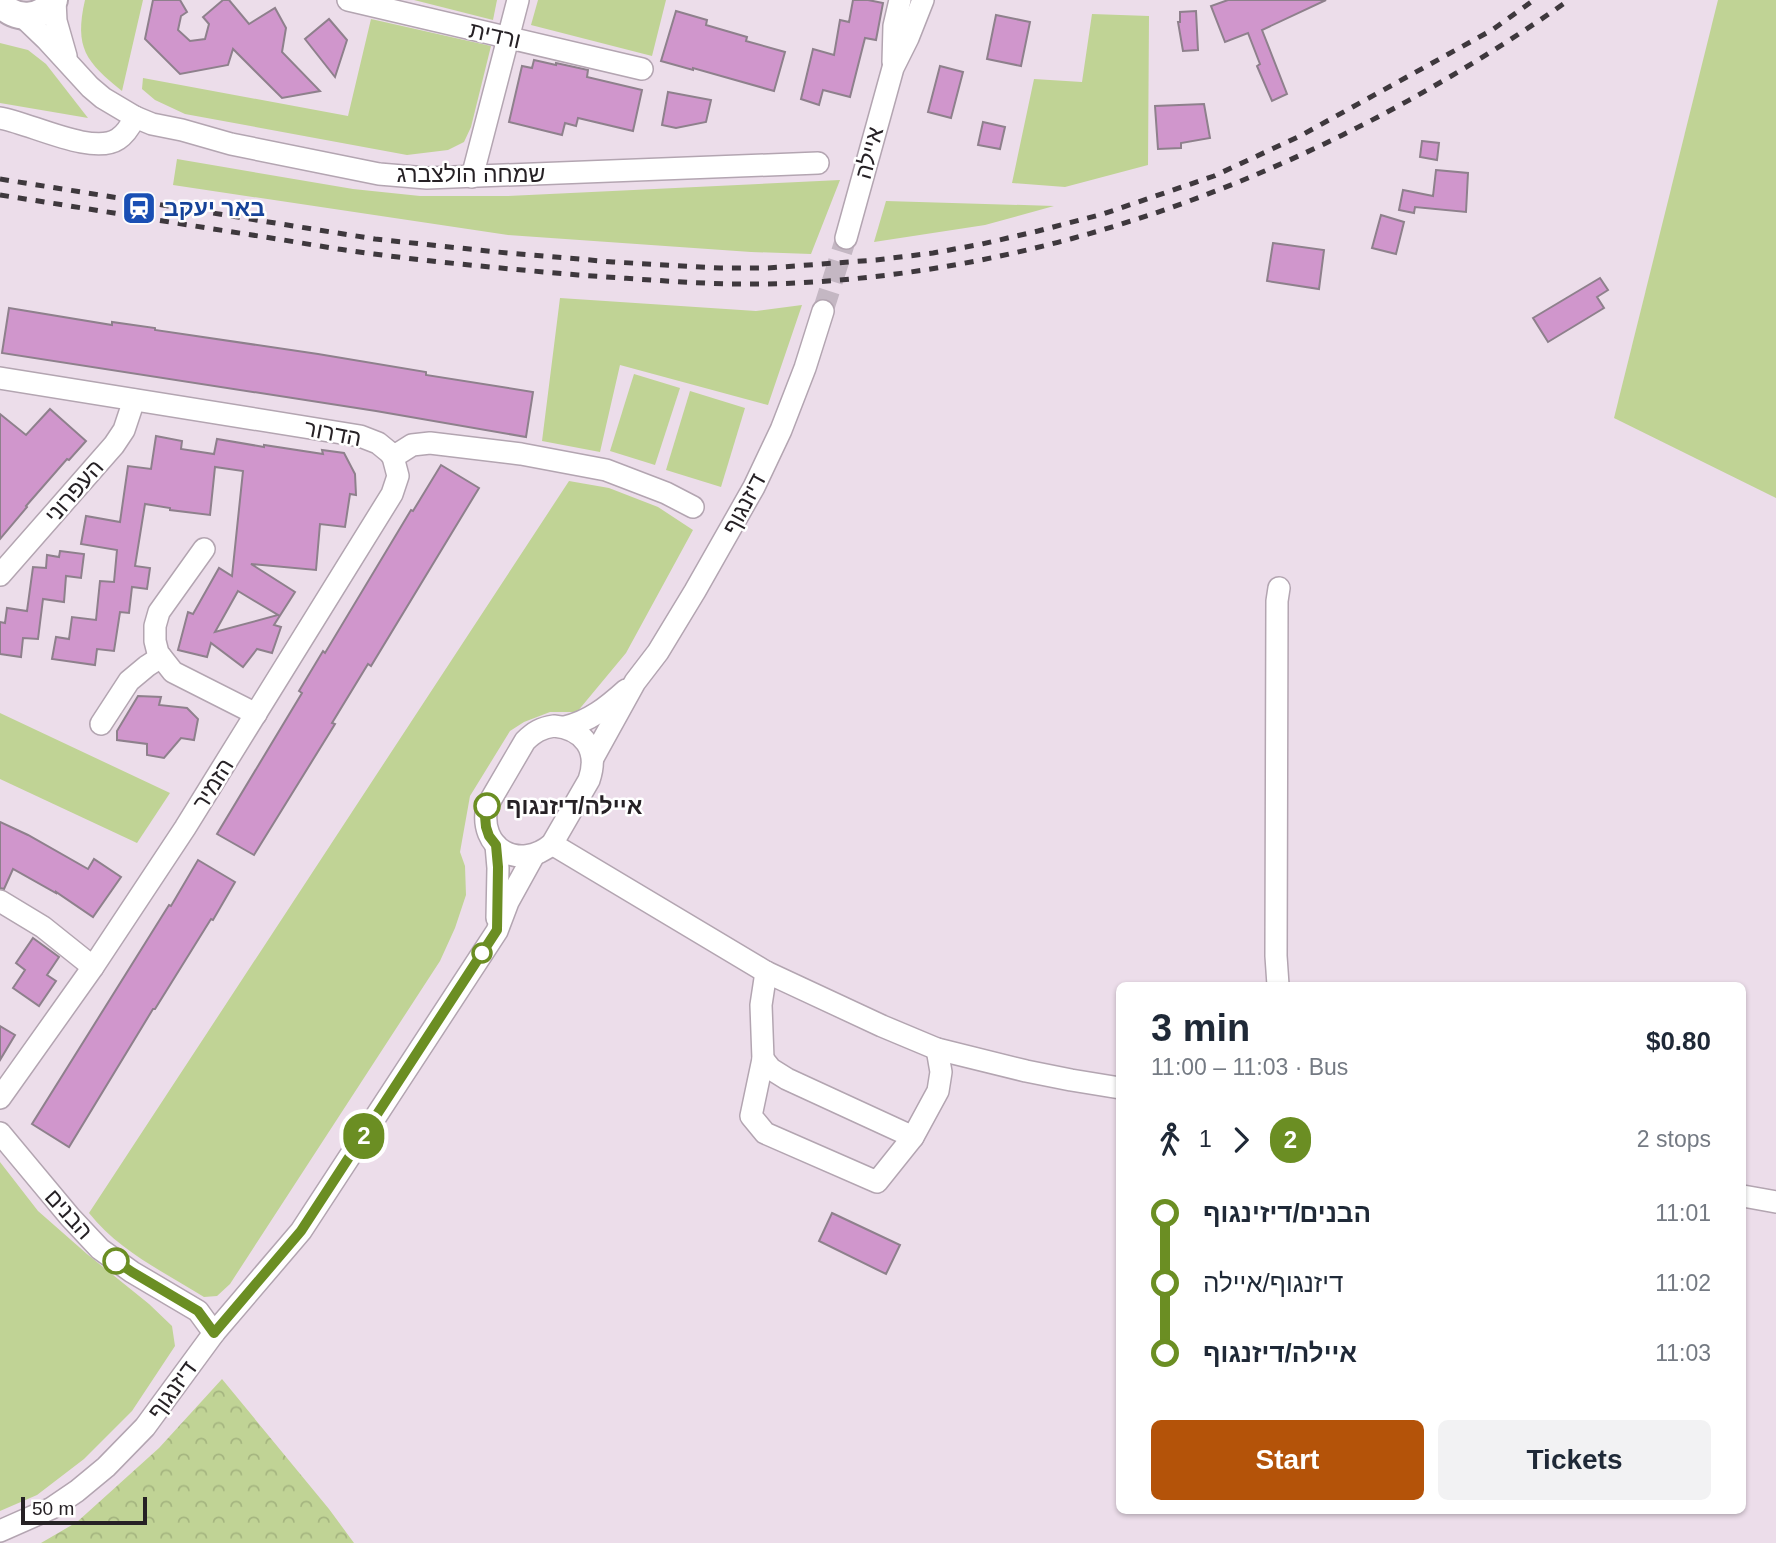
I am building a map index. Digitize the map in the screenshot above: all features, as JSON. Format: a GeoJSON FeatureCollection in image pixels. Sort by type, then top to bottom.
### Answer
{"type":"FeatureCollection","features":[{"type":"Feature","properties":{"kind":"main road"},"geometry":{"type":"LineString","coordinates":[[8,11],[33,16],[43,12],[54,0]]}},
{"type":"Feature","properties":{"kind":"street","name":"שמחה הולצברג"},"geometry":{"type":"LineString","coordinates":[[54,0],[56,21],[67,62]]}},
{"type":"Feature","properties":{"kind":"street","name":"ורדית"},"geometry":{"type":"LineString","coordinates":[[348,0],[642,69]]}},
{"type":"Feature","properties":{"kind":"street"},"geometry":{"type":"LineString","coordinates":[[472,177],[518,0]]}},
{"type":"Feature","properties":{"kind":"street","name":"איילה"},"geometry":{"type":"LineString","coordinates":[[846,238],[892,68],[894,26],[900,0]]}},
{"type":"Feature","properties":{"kind":"street","name":"איילה"},"geometry":{"type":"LineString","coordinates":[[892,68],[908,38],[923,0]]}},
{"type":"Feature","properties":{"kind":"street","name":"שמחה הולצברג"},"geometry":{"type":"LineString","coordinates":[[8,11],[67,62],[103,98],[135,117],[152,124],[231,144],[379,174],[427,178],[472,177],[818,163]]}},
{"type":"Feature","properties":{"kind":"street"},"geometry":{"type":"LineString","coordinates":[[0,118],[94,145],[121,138],[135,117]]}},
{"type":"Feature","properties":{"kind":"street","name":"דיזנגוף"},"geometry":{"type":"LineString","coordinates":[[0,1531],[52,1508],[106,1466],[145,1427],[214,1333],[301,1231],[497,930],[508,902],[589,780],[593,770],[593,758],[635,682],[658,652],[754,487],[781,430],[805,368],[822,311]]}},
{"type":"Feature","properties":{"kind":"street","name":"הדרור"},"geometry":{"type":"LineString","coordinates":[[0,378],[360,436],[378,443],[393,457]]}},
{"type":"Feature","properties":{"kind":"street","name":"העפרוני"},"geometry":{"type":"LineString","coordinates":[[0,575],[114,445],[124,430],[134,400]]}},
{"type":"Feature","properties":{"kind":"street"},"geometry":{"type":"LineString","coordinates":[[393,457],[412,445],[430,443],[521,454],[606,470],[666,493],[693,507]]}},
{"type":"Feature","properties":{"kind":"street","name":"הזמיר"},"geometry":{"type":"LineString","coordinates":[[0,1098],[93,967],[191,818],[392,494],[398,476],[393,457]]}},
{"type":"Feature","properties":{"kind":"street"},"geometry":{"type":"LineString","coordinates":[[204,549],[159,612],[155,626],[158,653],[173,672],[256,714]]}},
{"type":"Feature","properties":{"kind":"street"},"geometry":{"type":"LineString","coordinates":[[1278,982],[1279,588]]}},
{"type":"Feature","properties":{"kind":"street"},"geometry":{"type":"LineString","coordinates":[[101,724],[130,681],[161,657]]}},
{"type":"Feature","properties":{"kind":"street","name":"דיזנגוף"},"geometry":{"type":"LineString","coordinates":[[496,845],[486,827],[487,806],[525,741],[543,728],[580,724],[594,716],[635,682]]}},
{"type":"Feature","properties":{"kind":"street"},"geometry":{"type":"LineString","coordinates":[[565,727],[584,738],[593,758]]}},
{"type":"Feature","properties":{"kind":"street"},"geometry":{"type":"LineString","coordinates":[[496,845],[513,855],[524,857],[543,850],[766,972],[937,1049],[1026,1071],[1116,1087]]}},
{"type":"Feature","properties":{"kind":"street"},"geometry":{"type":"LineString","coordinates":[[496,845],[497,930]]}},
{"type":"Feature","properties":{"kind":"street"},"geometry":{"type":"LineString","coordinates":[[0,901],[43,927],[93,967]]}},
{"type":"Feature","properties":{"kind":"street"},"geometry":{"type":"LineString","coordinates":[[766,972],[761,1005],[763,1059],[751,1116],[765,1133],[877,1182],[913,1137],[938,1091],[941,1072],[937,1049]]}},
{"type":"Feature","properties":{"kind":"street"},"geometry":{"type":"LineString","coordinates":[[763,1059],[771,1069],[787,1079],[913,1137]]}},
{"type":"Feature","properties":{"kind":"street","name":"הבנים"},"geometry":{"type":"LineString","coordinates":[[0,1133],[100,1249],[132,1272],[198,1311],[214,1333]]}},
{"type":"Feature","properties":{"kind":"street"},"geometry":{"type":"LineString","coordinates":[[1746,1197],[1776,1202]]}},
{"type":"Feature","properties":{"kind":"green space"},"geometry":{"type":"Polygon","coordinates":[[[85,0],[143,0],[122,91],[99,71],[86,53],[81,30],[85,0]]]}},
{"type":"Feature","properties":{"kind":"green space"},"geometry":{"type":"Polygon","coordinates":[[[414,0],[497,0],[493,20],[414,0]]]}},
{"type":"Feature","properties":{"kind":"green space"},"geometry":{"type":"Polygon","coordinates":[[[538,0],[666,0],[652,56],[531,25],[538,0]]]}},
{"type":"Feature","properties":{"kind":"green space"},"geometry":{"type":"Polygon","coordinates":[[[1718,0],[1776,0],[1776,498],[1614,418],[1718,0]]]}},
{"type":"Feature","properties":{"kind":"green space"},"geometry":{"type":"Polygon","coordinates":[[[1092,14],[1149,16],[1148,165],[1065,187],[1012,183],[1034,79],[1082,82],[1092,14]]]}},
{"type":"Feature","properties":{"kind":"green space"},"geometry":{"type":"Polygon","coordinates":[[[371,19],[491,46],[471,127],[464,142],[448,150],[407,155],[185,114],[155,100],[142,89],[143,78],[348,116],[371,19]]]}},
{"type":"Feature","properties":{"kind":"green space"},"geometry":{"type":"Polygon","coordinates":[[[0,43],[28,50],[46,64],[88,118],[0,103],[0,43]]]}},
{"type":"Feature","properties":{"kind":"green space"},"geometry":{"type":"Polygon","coordinates":[[[177,159],[353,189],[420,196],[508,196],[840,180],[811,254],[508,235],[173,185],[177,159]]]}},
{"type":"Feature","properties":{"kind":"green space"},"geometry":{"type":"Polygon","coordinates":[[[886,201],[1054,206],[985,225],[874,242],[886,201]]]}},
{"type":"Feature","properties":{"kind":"green space"},"geometry":{"type":"Polygon","coordinates":[[[560,298],[756,311],[802,305],[768,405],[620,365],[600,452],[542,441],[560,298]]]}},
{"type":"Feature","properties":{"kind":"green space"},"geometry":{"type":"Polygon","coordinates":[[[634,374],[680,388],[655,465],[610,451],[634,374]]]}},
{"type":"Feature","properties":{"kind":"green space"},"geometry":{"type":"Polygon","coordinates":[[[690,391],[745,408],[721,487],[666,470],[690,391]]]}},
{"type":"Feature","properties":{"kind":"green space"},"geometry":{"type":"Polygon","coordinates":[[[569,481],[609,488],[658,507],[693,530],[626,653],[577,712],[550,712],[524,722],[510,731],[470,796],[460,852],[465,866],[466,895],[440,961],[230,1284],[217,1296],[204,1297],[128,1250],[89,1213],[569,481]]]}},
{"type":"Feature","properties":{"kind":"green space"},"geometry":{"type":"Polygon","coordinates":[[[0,713],[170,793],[137,843],[0,779],[0,713]]]}},
{"type":"Feature","properties":{"kind":"green space"},"geometry":{"type":"Polygon","coordinates":[[[0,1162],[38,1211],[172,1326],[175,1346],[132,1411],[84,1459],[37,1495],[0,1511],[0,1162]]]}},
{"type":"Feature","properties":{"kind":"green space"},"geometry":{"type":"Polygon","coordinates":[[[222,1379],[354,1543],[41,1543],[77,1522],[159,1448],[222,1379]]]}},
{"type":"Feature","properties":{"kind":"building"},"geometry":{"type":"Polygon","coordinates":[[[153,0],[180,0],[187,12],[181,16],[178,30],[190,41],[205,39],[209,24],[203,17],[223,0],[229,0],[249,24],[275,8],[286,28],[282,52],[320,91],[282,98],[233,49],[228,65],[180,74],[145,39],[153,0]]]}},
{"type":"Feature","properties":{"kind":"building"},"geometry":{"type":"Polygon","coordinates":[[[853,0],[883,3],[876,40],[865,38],[850,97],[823,90],[819,105],[801,99],[813,49],[834,55],[840,20],[849,22],[853,0]]]}},
{"type":"Feature","properties":{"kind":"building"},"geometry":{"type":"Polygon","coordinates":[[[1228,0],[1326,0],[1262,30],[1287,94],[1272,101],[1257,66],[1260,64],[1248,33],[1225,42],[1211,6],[1228,0]]]}},
{"type":"Feature","properties":{"kind":"building"},"geometry":{"type":"Polygon","coordinates":[[[676,11],[707,20],[706,25],[747,37],[746,41],[785,52],[774,91],[661,61],[676,11]]]}},
{"type":"Feature","properties":{"kind":"building"},"geometry":{"type":"Polygon","coordinates":[[[1196,11],[1198,50],[1183,51],[1178,22],[1180,12],[1196,11]]]}},
{"type":"Feature","properties":{"kind":"building"},"geometry":{"type":"Polygon","coordinates":[[[996,15],[1030,22],[1021,66],[987,59],[996,15]]]}},
{"type":"Feature","properties":{"kind":"building"},"geometry":{"type":"Polygon","coordinates":[[[329,19],[347,40],[335,77],[305,39],[329,19]]]}},
{"type":"Feature","properties":{"kind":"building"},"geometry":{"type":"Polygon","coordinates":[[[534,60],[588,70],[587,77],[642,90],[633,131],[578,118],[576,126],[565,123],[562,135],[509,122],[522,66],[532,68],[534,60]]]}},
{"type":"Feature","properties":{"kind":"building"},"geometry":{"type":"Polygon","coordinates":[[[940,66],[963,72],[951,118],[928,112],[940,66]]]}},
{"type":"Feature","properties":{"kind":"building"},"geometry":{"type":"Polygon","coordinates":[[[668,92],[711,100],[706,122],[676,128],[662,125],[668,92]]]}},
{"type":"Feature","properties":{"kind":"building"},"geometry":{"type":"Polygon","coordinates":[[[1204,104],[1210,138],[1181,143],[1181,148],[1158,149],[1155,106],[1204,104]]]}},
{"type":"Feature","properties":{"kind":"building"},"geometry":{"type":"Polygon","coordinates":[[[983,122],[1005,127],[1000,149],[978,145],[983,122]]]}},
{"type":"Feature","properties":{"kind":"building"},"geometry":{"type":"Polygon","coordinates":[[[1422,141],[1439,143],[1437,160],[1420,157],[1422,141]]]}},
{"type":"Feature","properties":{"kind":"building"},"geometry":{"type":"Polygon","coordinates":[[[1436,170],[1468,173],[1466,212],[1415,207],[1414,213],[1399,210],[1403,190],[1433,196],[1436,170]]]}},
{"type":"Feature","properties":{"kind":"building"},"geometry":{"type":"Polygon","coordinates":[[[1381,215],[1404,222],[1396,254],[1372,248],[1381,215]]]}},
{"type":"Feature","properties":{"kind":"building"},"geometry":{"type":"Polygon","coordinates":[[[1273,243],[1324,250],[1319,289],[1267,281],[1273,243]]]}},
{"type":"Feature","properties":{"kind":"building"},"geometry":{"type":"Polygon","coordinates":[[[1600,278],[1608,290],[1597,297],[1604,308],[1548,342],[1533,318],[1600,278]]]}},
{"type":"Feature","properties":{"kind":"building"},"geometry":{"type":"Polygon","coordinates":[[[9,308],[318,354],[533,392],[526,437],[2,353],[9,308]]]}},
{"type":"Feature","properties":{"kind":"building"},"geometry":{"type":"Polygon","coordinates":[[[50,409],[86,441],[69,460],[67,459],[0,539],[0,414],[26,435],[50,409]]]}},
{"type":"Feature","properties":{"kind":"building"},"geometry":{"type":"Polygon","coordinates":[[[156,436],[182,441],[181,449],[214,454],[217,439],[323,454],[322,450],[344,453],[355,474],[356,495],[350,494],[345,527],[320,524],[316,570],[251,564],[295,592],[274,625],[281,627],[272,653],[257,649],[243,667],[211,643],[207,657],[178,650],[188,612],[193,614],[219,568],[232,576],[243,471],[215,467],[210,515],[145,504],[135,566],[150,568],[147,589],[132,587],[129,613],[120,612],[114,651],[97,649],[95,665],[52,659],[56,637],[69,639],[72,617],[96,620],[100,581],[114,582],[117,550],[81,544],[86,516],[120,522],[128,466],[151,469],[156,436]],[[238,591],[215,632],[278,615],[238,591]]]}},
{"type":"Feature","properties":{"kind":"building"},"geometry":{"type":"Polygon","coordinates":[[[441,465],[479,488],[371,666],[368,664],[332,723],[335,724],[254,855],[217,834],[302,693],[299,691],[323,651],[325,653],[441,465]]]}},
{"type":"Feature","properties":{"kind":"building"},"geometry":{"type":"Polygon","coordinates":[[[60,551],[84,554],[81,578],[66,576],[64,602],[43,599],[38,639],[23,638],[21,657],[0,654],[0,622],[5,623],[7,608],[27,611],[33,567],[46,568],[47,555],[59,557],[60,551]]]}},
{"type":"Feature","properties":{"kind":"building"},"geometry":{"type":"Polygon","coordinates":[[[138,696],[161,697],[159,705],[187,708],[198,719],[194,740],[181,738],[164,758],[147,755],[147,744],[117,740],[117,731],[138,696]]]}},
{"type":"Feature","properties":{"kind":"building"},"geometry":{"type":"Polygon","coordinates":[[[0,822],[88,869],[94,859],[121,877],[93,917],[56,892],[13,869],[4,889],[0,888],[0,822]]]}},
{"type":"Feature","properties":{"kind":"building"},"geometry":{"type":"Polygon","coordinates":[[[198,860],[235,882],[69,1147],[32,1124],[198,860]]]}},
{"type":"Feature","properties":{"kind":"building"},"geometry":{"type":"Polygon","coordinates":[[[33,938],[59,957],[47,975],[56,981],[39,1006],[13,988],[25,970],[16,963],[33,938]]]}},
{"type":"Feature","properties":{"kind":"building"},"geometry":{"type":"Polygon","coordinates":[[[0,1026],[15,1035],[0,1060],[0,1026]]]}},
{"type":"Feature","properties":{"kind":"building"},"geometry":{"type":"Polygon","coordinates":[[[832,1213],[900,1245],[886,1274],[819,1241],[832,1213]]]}},
{"type":"Feature","properties":{"kind":"tunnel"},"geometry":{"type":"LineString","coordinates":[[823,311],[846,238]]}},
{"type":"Feature","properties":{"kind":"railway"},"geometry":{"type":"LineString","coordinates":[[0,179],[375,239],[497,252],[720,268],[768,268],[876,260],[933,253],[1038,231],[1103,214],[1214,176],[1300,136],[1492,30],[1534,0]]}},
{"type":"Feature","properties":{"kind":"railway"},"geometry":{"type":"LineString","coordinates":[[0,195],[343,250],[502,268],[720,284],[767,284],[875,277],[982,260],[1086,235],[1189,201],[1288,161],[1385,113],[1479,59],[1569,0]]}},
{"type":"Feature","properties":{"kind":"bus line","name":"2"},"geometry":{"type":"LineString","coordinates":[[116,1261],[198,1311],[214,1333],[301,1231],[497,930],[498,867],[496,845],[486,827],[487,806]]}},
{"type":"Feature","properties":{"kind":"place","name":"באר יעקב"},"geometry":{"type":"Point","coordinates":[139,208]}},
{"type":"Feature","properties":{"kind":"place","name":"איילה/דיזנגוף"},"geometry":{"type":"Point","coordinates":[487,806]}}]}
